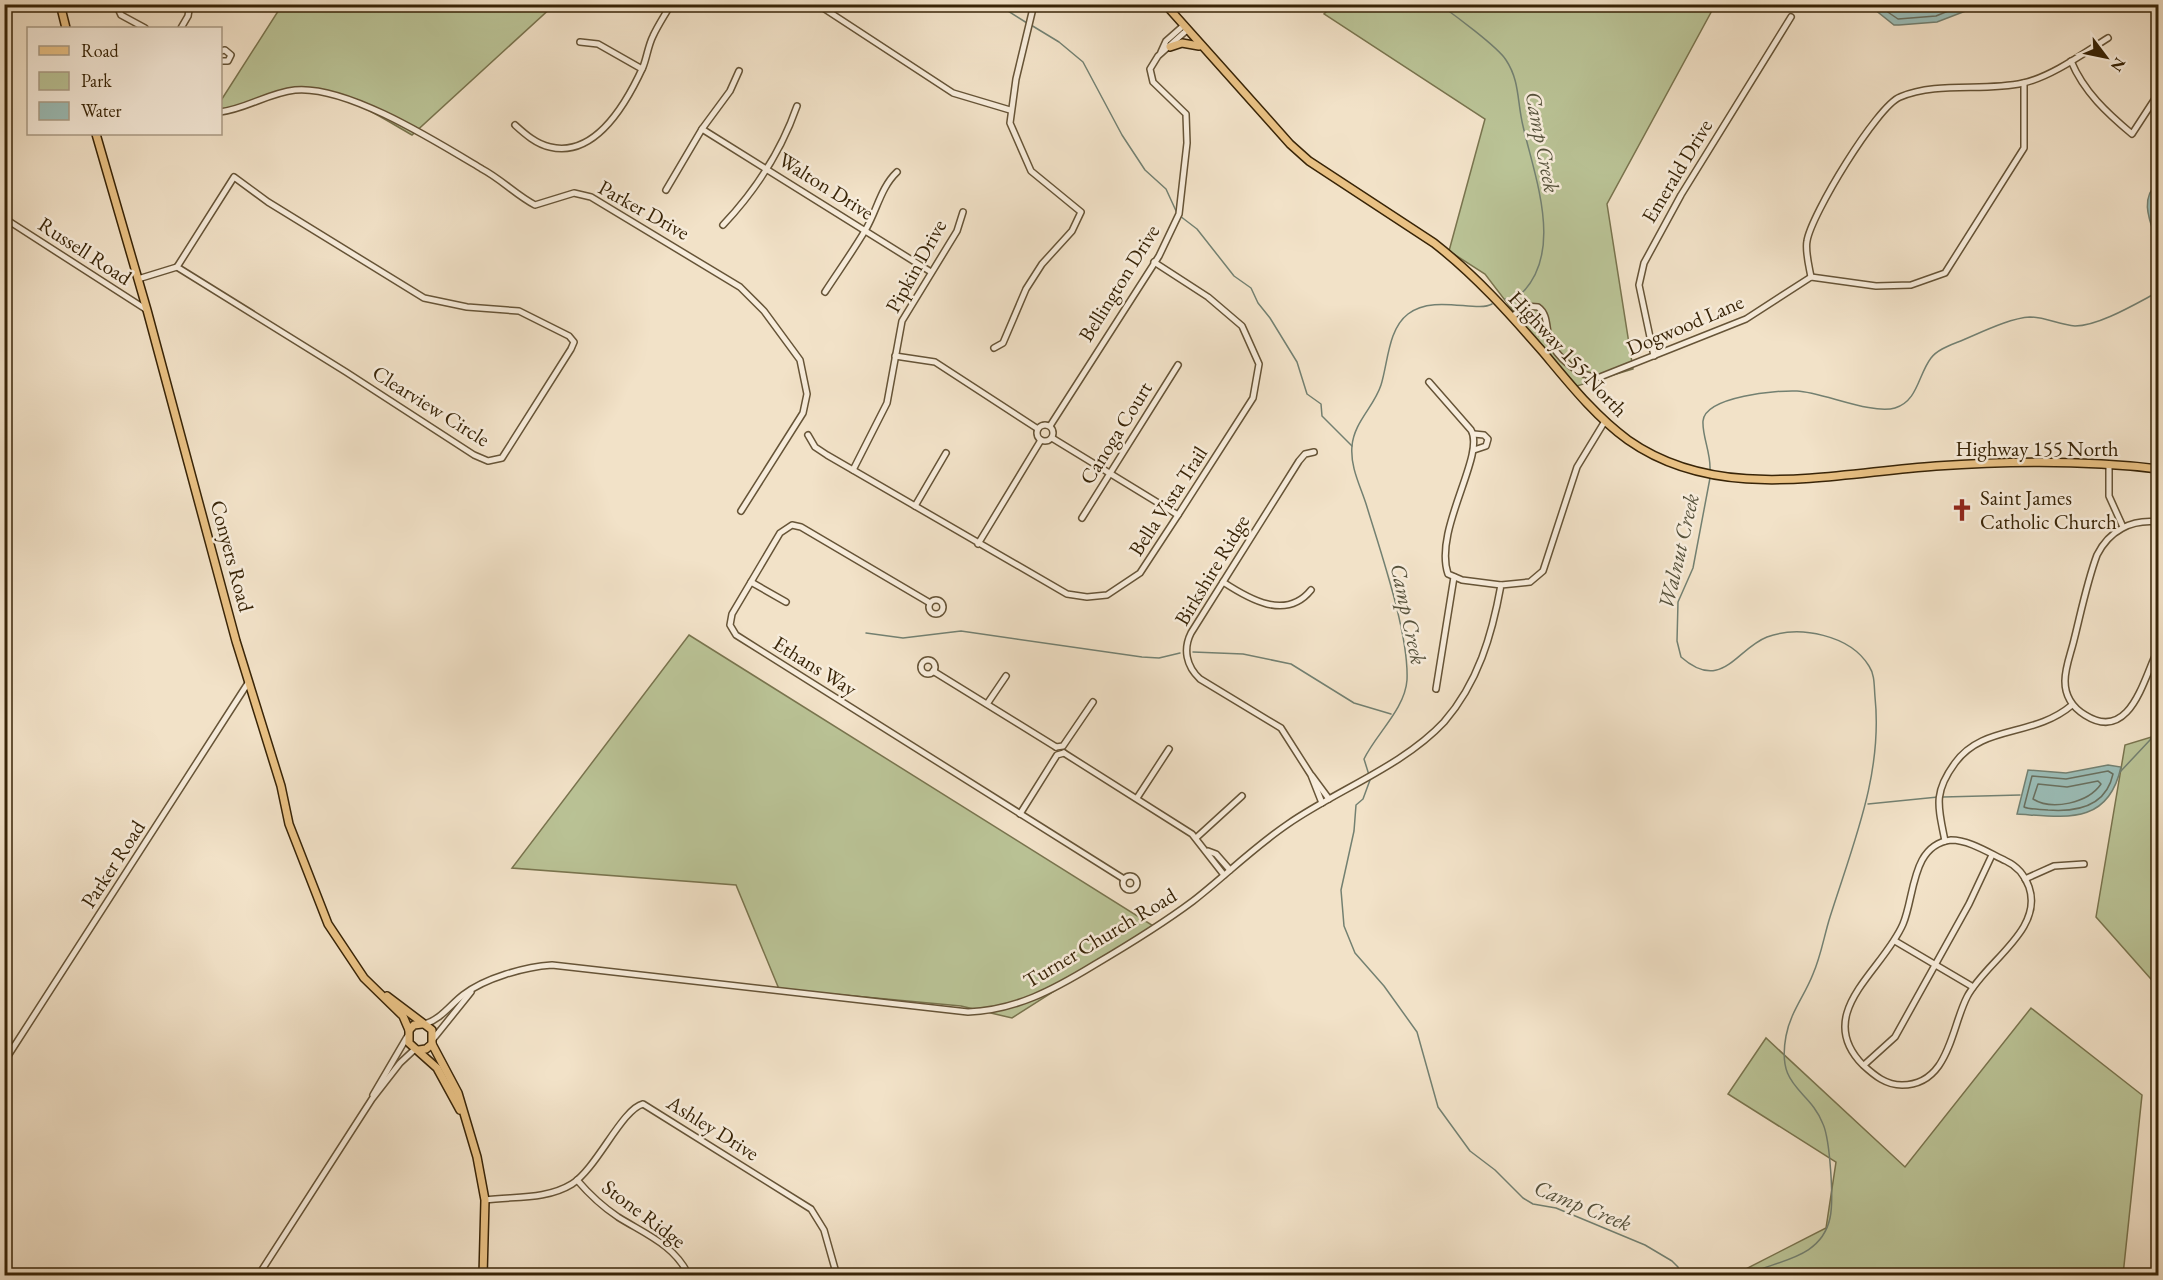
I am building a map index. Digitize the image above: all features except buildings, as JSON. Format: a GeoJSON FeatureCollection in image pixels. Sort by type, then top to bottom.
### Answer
{"type":"FeatureCollection","features":[{"type":"Feature","properties":{"kind":"main road"},"geometry":{"type":"LineString","coordinates":[[60,4],[66,27]]}},
{"type":"Feature","properties":{"kind":"main road","name":"Highway 155 North"},"geometry":{"type":"LineString","coordinates":[[1165,4],[1309,161],[1434,243],[1479,282],[1605,421],[1649,453],[1698,473],[1736,480],[1789,479],[1939,466],[2109,464],[2158,470]]}},
{"type":"Feature","properties":{"kind":"main road"},"geometry":{"type":"LineString","coordinates":[[1170,46],[1188,43],[1203,48]]}},
{"type":"Feature","properties":{"kind":"main road","name":"Conyers Road"},"geometry":{"type":"LineString","coordinates":[[96,135],[147,310],[248,683],[281,786],[289,824],[328,924],[363,974],[403,1016],[408,1034]]}},
{"type":"Feature","properties":{"kind":"main road","name":"Conyers Road"},"geometry":{"type":"LineString","coordinates":[[363,974],[424,1024]]}},
{"type":"Feature","properties":{"kind":"main road"},"geometry":{"type":"LineString","coordinates":[[464,1116],[442,1076],[417,1049],[408,1034],[414,1025],[424,1024],[432,1030],[433,1041],[454,1084],[477,1157],[485,1200],[483,1275]]}},
{"type":"Feature","properties":{"kind":"main road"},"geometry":{"type":"LineString","coordinates":[[417,1049],[426,1049],[433,1041]]}},
{"type":"Feature","properties":{"kind":"street"},"geometry":{"type":"LineString","coordinates":[[116,4],[121,15],[143,27]]}},
{"type":"Feature","properties":{"kind":"street"},"geometry":{"type":"LineString","coordinates":[[182,27],[188,16],[190,4]]}},
{"type":"Feature","properties":{"kind":"street"},"geometry":{"type":"LineString","coordinates":[[515,125],[533,140],[550,147],[581,144],[593,140],[605,129],[642,69],[652,38],[671,4]]}},
{"type":"Feature","properties":{"kind":"street"},"geometry":{"type":"LineString","coordinates":[[817,4],[953,93],[1010,110]]}},
{"type":"Feature","properties":{"kind":"street"},"geometry":{"type":"LineString","coordinates":[[994,348],[1003,343],[1026,289],[1036,273],[1072,231],[1081,212],[1031,171],[1010,123],[1010,110],[1035,4]]}},
{"type":"Feature","properties":{"kind":"street","name":"Emerald Drive"},"geometry":{"type":"LineString","coordinates":[[1654,356],[1639,285],[1644,263],[1681,195],[1791,17]]}},
{"type":"Feature","properties":{"kind":"street"},"geometry":{"type":"LineString","coordinates":[[1158,56],[1185,28]]}},
{"type":"Feature","properties":{"kind":"street"},"geometry":{"type":"LineString","coordinates":[[1158,56],[1166,41],[1185,28]]}},
{"type":"Feature","properties":{"kind":"street"},"geometry":{"type":"LineString","coordinates":[[2024,83],[2024,148],[1945,273],[1911,285],[1887,286],[1811,277],[1806,241],[1820,207],[1873,122],[1899,97],[1928,90],[2024,83],[2071,61],[2108,38]]}},
{"type":"Feature","properties":{"kind":"street"},"geometry":{"type":"LineString","coordinates":[[580,42],[598,44],[642,69]]}},
{"type":"Feature","properties":{"kind":"street"},"geometry":{"type":"LineString","coordinates":[[222,51],[225,50],[231,55],[228,61],[222,61]]}},
{"type":"Feature","properties":{"kind":"street","name":"Bellington Drive"},"geometry":{"type":"LineString","coordinates":[[1050,426],[1154,262],[1179,214],[1187,143],[1186,114],[1150,76],[1150,69],[1158,56]]}},
{"type":"Feature","properties":{"kind":"street"},"geometry":{"type":"LineString","coordinates":[[2071,61],[2081,83],[2094,100],[2132,134],[2158,94]]}},
{"type":"Feature","properties":{"kind":"street"},"geometry":{"type":"LineString","coordinates":[[666,190],[702,129],[730,91],[739,71]]}},
{"type":"Feature","properties":{"kind":"street","name":"Parker Drive"},"geometry":{"type":"LineString","coordinates":[[222,111],[271,95],[296,90],[316,91],[351,101],[393,119],[482,168],[535,205],[574,193],[591,197],[740,287],[764,311],[800,360],[807,394],[803,413],[741,511]]}},
{"type":"Feature","properties":{"kind":"street"},"geometry":{"type":"LineString","coordinates":[[723,225],[746,201],[768,168],[787,135],[797,106]]}},
{"type":"Feature","properties":{"kind":"street","name":"Walton Drive"},"geometry":{"type":"LineString","coordinates":[[702,129],[932,272]]}},
{"type":"Feature","properties":{"kind":"street"},"geometry":{"type":"LineString","coordinates":[[825,292],[865,230],[879,205],[887,182],[897,172]]}},
{"type":"Feature","properties":{"kind":"street","name":"Clearview Circle"},"geometry":{"type":"LineString","coordinates":[[234,177],[268,202],[424,298],[467,307],[519,310],[569,336],[574,342],[505,455],[495,461],[488,461],[177,267],[234,177]]}},
{"type":"Feature","properties":{"kind":"street","name":"Pipkin Drive"},"geometry":{"type":"LineString","coordinates":[[853,470],[887,403],[902,321],[957,231],[963,212]]}},
{"type":"Feature","properties":{"kind":"street","name":"Russell Road"},"geometry":{"type":"LineString","coordinates":[[4,218],[147,310]]}},
{"type":"Feature","properties":{"kind":"street","name":"Bella Vista Trail"},"geometry":{"type":"LineString","coordinates":[[808,435],[815,447],[1067,594],[1087,597],[1107,595],[1140,573],[1252,398],[1259,364],[1242,326],[1208,297],[1154,262]]}},
{"type":"Feature","properties":{"kind":"street"},"geometry":{"type":"LineString","coordinates":[[138,279],[177,267]]}},
{"type":"Feature","properties":{"kind":"street","name":"Dogwood Lane"},"geometry":{"type":"LineString","coordinates":[[1512,317],[1525,306],[1534,305],[1543,310],[1550,340],[1571,366],[1588,378],[1600,377],[1746,319],[1811,277]]}},
{"type":"Feature","properties":{"kind":"street"},"geometry":{"type":"LineString","coordinates":[[895,356],[935,363],[1038,429]]}},
{"type":"Feature","properties":{"kind":"street","name":"Canoga Court"},"geometry":{"type":"LineString","coordinates":[[1082,518],[1178,365]]}},
{"type":"Feature","properties":{"kind":"street"},"geometry":{"type":"LineString","coordinates":[[1429,382],[1474,434],[1474,450],[1450,523],[1446,560],[1448,574],[1454,577],[1501,585],[1530,582],[1543,571],[1577,467],[1605,421]]}},
{"type":"Feature","properties":{"kind":"street"},"geometry":{"type":"LineString","coordinates":[[1043,425],[1050,426],[1053,432],[1052,438],[1046,442],[1041,440],[1037,434],[1038,429],[1043,425]]}},
{"type":"Feature","properties":{"kind":"street"},"geometry":{"type":"LineString","coordinates":[[1474,434],[1484,435],[1488,440],[1486,446],[1474,450]]}},
{"type":"Feature","properties":{"kind":"street"},"geometry":{"type":"LineString","coordinates":[[1052,438],[1178,515]]}},
{"type":"Feature","properties":{"kind":"street"},"geometry":{"type":"LineString","coordinates":[[978,544],[1041,440]]}},
{"type":"Feature","properties":{"kind":"street","name":"Birkshire Ridge"},"geometry":{"type":"LineString","coordinates":[[1314,452],[1305,454],[1299,461],[1189,637],[1186,651],[1190,667],[1202,681],[1281,729],[1329,799]]}},
{"type":"Feature","properties":{"kind":"street"},"geometry":{"type":"LineString","coordinates":[[915,506],[946,453]]}},
{"type":"Feature","properties":{"kind":"street"},"geometry":{"type":"LineString","coordinates":[[2109,464],[2109,496],[2123,527]]}},
{"type":"Feature","properties":{"kind":"street"},"geometry":{"type":"LineString","coordinates":[[2158,522],[2139,522],[2123,527],[2106,540],[2095,558],[2065,676],[2066,694],[2072,705],[2096,720],[2110,720],[2123,715],[2136,701],[2158,650]]}},
{"type":"Feature","properties":{"kind":"street","name":"Ethans Way"},"geometry":{"type":"LineString","coordinates":[[930,603],[795,525],[782,531],[731,616],[730,625],[734,634],[1124,879]]}},
{"type":"Feature","properties":{"kind":"street"},"geometry":{"type":"LineString","coordinates":[[1436,689],[1454,577]]}},
{"type":"Feature","properties":{"kind":"street"},"geometry":{"type":"LineString","coordinates":[[751,582],[786,602]]}},
{"type":"Feature","properties":{"kind":"street"},"geometry":{"type":"LineString","coordinates":[[1223,582],[1252,600],[1282,606],[1299,602],[1311,590]]}},
{"type":"Feature","properties":{"kind":"street","name":"Turner Church Road"},"geometry":{"type":"LineString","coordinates":[[424,1024],[437,1019],[466,993],[513,972],[552,965],[954,1010],[984,1011],[1025,1003],[1155,929],[1274,834],[1432,733],[1457,704],[1484,656],[1501,585]]}},
{"type":"Feature","properties":{"kind":"street"},"geometry":{"type":"LineString","coordinates":[[933,671],[1056,747],[1063,746]]}},
{"type":"Feature","properties":{"kind":"street"},"geometry":{"type":"LineString","coordinates":[[987,704],[1006,676]]}},
{"type":"Feature","properties":{"kind":"street","name":"Parker Road"},"geometry":{"type":"LineString","coordinates":[[4,1062],[248,683]]}},
{"type":"Feature","properties":{"kind":"street"},"geometry":{"type":"LineString","coordinates":[[1064,753],[1063,746],[1093,702]]}},
{"type":"Feature","properties":{"kind":"street"},"geometry":{"type":"LineString","coordinates":[[1945,841],[1938,793],[1944,778],[1964,751],[1978,740],[2042,723],[2072,705]]}},
{"type":"Feature","properties":{"kind":"street"},"geometry":{"type":"LineString","coordinates":[[1020,814],[1057,755],[1056,747]]}},
{"type":"Feature","properties":{"kind":"street"},"geometry":{"type":"LineString","coordinates":[[1137,798],[1169,749]]}},
{"type":"Feature","properties":{"kind":"street"},"geometry":{"type":"LineString","coordinates":[[1057,755],[1064,753],[1196,838],[1224,875]]}},
{"type":"Feature","properties":{"kind":"street","name":"Birkshire Ridge"},"geometry":{"type":"LineString","coordinates":[[1311,775],[1322,803]]}},
{"type":"Feature","properties":{"kind":"street"},"geometry":{"type":"LineString","coordinates":[[1196,838],[1242,796]]}},
{"type":"Feature","properties":{"kind":"street"},"geometry":{"type":"LineString","coordinates":[[1945,841],[1962,841],[2013,865],[2025,879],[2032,900],[2027,923],[1973,987],[1960,1012],[1944,1059],[1929,1077],[1909,1085],[1894,1084],[1879,1079],[1864,1065],[1848,1043],[1845,1028],[1846,1014],[1853,998],[1895,941],[1908,910],[1923,857],[1932,846],[1945,841]]}},
{"type":"Feature","properties":{"kind":"street"},"geometry":{"type":"LineString","coordinates":[[1207,850],[1216,854],[1230,870]]}},
{"type":"Feature","properties":{"kind":"street"},"geometry":{"type":"LineString","coordinates":[[1864,1065],[1895,1036],[1969,904],[1992,855]]}},
{"type":"Feature","properties":{"kind":"street"},"geometry":{"type":"LineString","coordinates":[[2025,879],[2054,866],[2084,864]]}},
{"type":"Feature","properties":{"kind":"street"},"geometry":{"type":"LineString","coordinates":[[1895,941],[1973,987]]}},
{"type":"Feature","properties":{"kind":"street","name":"Turner Church Road"},"geometry":{"type":"LineString","coordinates":[[433,1041],[471,992]]}},
{"type":"Feature","properties":{"kind":"street"},"geometry":{"type":"LineString","coordinates":[[258,1275],[372,1099],[408,1034]]}},
{"type":"Feature","properties":{"kind":"street"},"geometry":{"type":"LineString","coordinates":[[372,1099],[400,1062],[417,1049]]}},
{"type":"Feature","properties":{"kind":"street","name":"Ashley Drive"},"geometry":{"type":"LineString","coordinates":[[485,1200],[550,1193],[577,1180],[597,1159],[631,1110],[643,1104],[811,1209],[824,1230],[837,1275]]}},
{"type":"Feature","properties":{"kind":"street","name":"Stone Ridge"},"geometry":{"type":"LineString","coordinates":[[577,1180],[589,1194],[617,1216],[667,1247],[678,1258],[689,1275]]}},
{"type":"Feature","properties":{"kind":"green space"},"geometry":{"type":"Polygon","coordinates":[[[1334,4],[1715,5],[1607,204],[1633,369],[1577,386],[1559,371],[1485,274],[1449,251],[1485,119],[1324,14],[1334,4]]]}},
{"type":"Feature","properties":{"kind":"green space"},"geometry":{"type":"Polygon","coordinates":[[[282,5],[554,5],[412,135],[350,101],[323,92],[300,90],[289,92],[222,115],[222,99],[282,5]]]}},
{"type":"Feature","properties":{"kind":"green space"},"geometry":{"type":"Polygon","coordinates":[[[689,635],[1155,927],[1012,1018],[961,1006],[779,989],[736,885],[512,868],[689,635]]]}},
{"type":"Feature","properties":{"kind":"green space"},"geometry":{"type":"Polygon","coordinates":[[[2158,735],[2158,987],[2096,917],[2125,745],[2158,735]]]}},
{"type":"Feature","properties":{"kind":"green space"},"geometry":{"type":"Polygon","coordinates":[[[2031,1008],[2142,1095],[2123,1275],[1734,1275],[1826,1228],[1836,1162],[1728,1094],[1766,1038],[1905,1167],[2031,1008]]]}},
{"type":"Feature","properties":{"kind":"water"},"geometry":{"type":"Polygon","coordinates":[[[1869,5],[2004,5],[1976,7],[1937,22],[1894,25],[1869,5]]]}},
{"type":"Feature","properties":{"kind":"water"},"geometry":{"type":"Polygon","coordinates":[[[2158,182],[2158,245],[2147,204],[2152,189],[2158,182]]]}},
{"type":"Feature","properties":{"kind":"water"},"geometry":{"type":"Polygon","coordinates":[[[2108,765],[2121,767],[2115,786],[2106,800],[2095,809],[2068,816],[2017,814],[2028,770],[2066,773],[2108,765]]]}},
{"type":"Feature","properties":{"kind":"waterway"},"geometry":{"type":"LineString","coordinates":[[997,4],[1027,23]]}},
{"type":"Feature","properties":{"kind":"waterway","name":"Camp Creek"},"geometry":{"type":"LineString","coordinates":[[1439,4],[1501,54],[1511,68],[1516,84],[1523,126],[1540,194],[1543,242],[1539,264],[1530,284],[1513,301],[1505,299]]}},
{"type":"Feature","properties":{"kind":"waterway"},"geometry":{"type":"LineString","coordinates":[[1031,25],[1059,42],[1083,62],[1122,135],[1145,170],[1166,189],[1177,213]]}},
{"type":"Feature","properties":{"kind":"waterway"},"geometry":{"type":"LineString","coordinates":[[1180,216],[1197,229],[1234,276],[1251,288],[1258,303],[1297,362],[1307,394],[1321,404],[1322,416],[1352,446]]}},
{"type":"Feature","properties":{"kind":"waterway","name":"Walnut Creek"},"geometry":{"type":"LineString","coordinates":[[1710,470],[1703,421],[1707,412],[1729,400],[1760,393],[1797,391],[1860,406],[1895,408],[1903,405],[1913,394],[1931,358],[1947,347],[2022,318],[2036,317],[2075,326],[2085,325],[2118,313],[2158,292]]}},
{"type":"Feature","properties":{"kind":"waterway","name":"Camp Creek"},"geometry":{"type":"LineString","coordinates":[[1369,775],[1364,759],[1396,711],[1407,680],[1404,640],[1399,617],[1354,470],[1352,446],[1356,429],[1378,393],[1393,337],[1401,320],[1418,308],[1430,305],[1476,307],[1492,304]]}},
{"type":"Feature","properties":{"kind":"waterway","name":"Walnut Creek"},"geometry":{"type":"LineString","coordinates":[[1710,478],[1693,568],[1678,602],[1677,641],[1681,657],[1695,667],[1707,671],[1718,670],[1767,637],[1794,632],[1823,635],[1850,647],[1861,655],[1871,669],[1874,681],[1876,726],[1875,754],[1864,808],[1816,967],[1788,1028],[1784,1054],[1790,1078],[1817,1112],[1823,1124],[1829,1156],[1830,1218],[1825,1232],[1807,1251],[1744,1276]]}},
{"type":"Feature","properties":{"kind":"waterway"},"geometry":{"type":"LineString","coordinates":[[866,633],[903,638],[961,631],[1142,657],[1159,658],[1180,653]]}},
{"type":"Feature","properties":{"kind":"waterway"},"geometry":{"type":"LineString","coordinates":[[1193,652],[1243,654],[1291,664],[1354,703],[1391,714]]}},
{"type":"Feature","properties":{"kind":"waterway"},"geometry":{"type":"LineString","coordinates":[[2120,772],[2150,740],[2158,723]]}},
{"type":"Feature","properties":{"kind":"waterway","name":"Camp Creek"},"geometry":{"type":"LineString","coordinates":[[1370,780],[1363,799],[1356,805],[1354,831],[1341,890],[1344,926],[1355,953],[1384,986],[1417,1032],[1438,1107],[1470,1151],[1495,1170],[1523,1198],[1533,1204],[1556,1208],[1645,1245],[1672,1261],[1678,1267],[1680,1276]]}},
{"type":"Feature","properties":{"kind":"waterway"},"geometry":{"type":"LineString","coordinates":[[1943,797],[2020,795]]}},
{"type":"Feature","properties":{"kind":"waterway"},"geometry":{"type":"LineString","coordinates":[[1868,804],[1938,797]]}},
{"type":"Feature","properties":{"kind":"place","name":"Saint James Catholic Church"},"geometry":{"type":"Point","coordinates":[1962,510]}}]}
